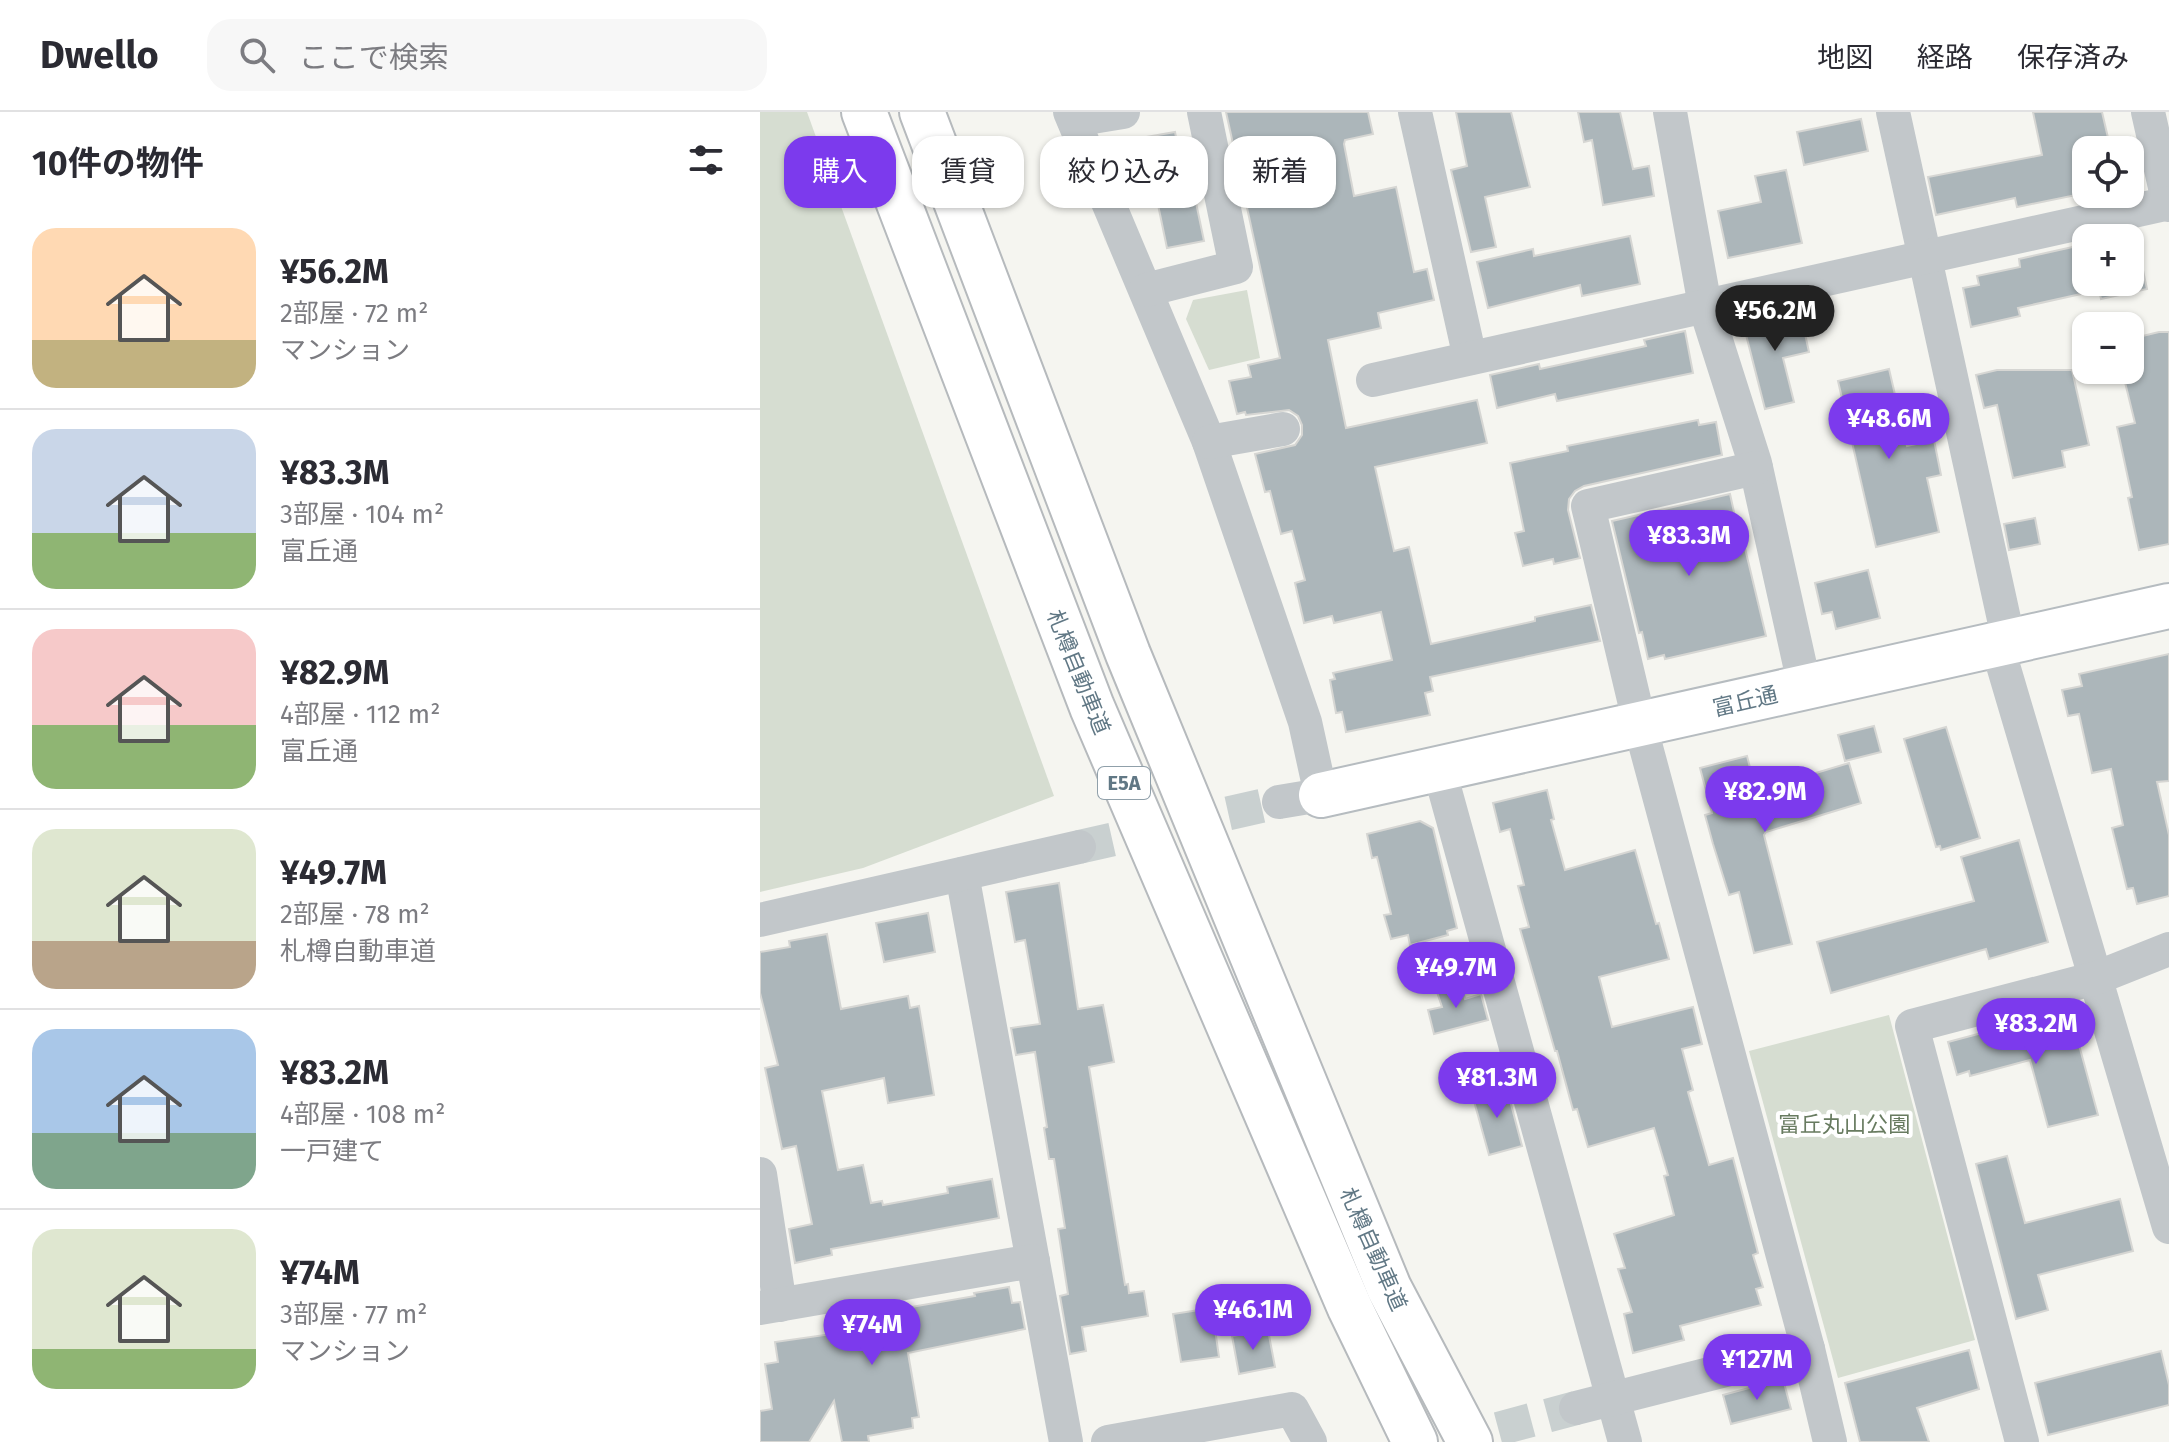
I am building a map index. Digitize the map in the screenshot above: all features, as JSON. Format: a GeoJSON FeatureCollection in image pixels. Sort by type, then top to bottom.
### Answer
{"type":"FeatureCollection","features":[{"type":"Feature","properties":{"kind":"main road","name":"札樽自動車道"},"geometry":{"type":"LineString","coordinates":[[864,112],[1092,707],[1350,1308],[1415,1442]]}},
{"type":"Feature","properties":{"kind":"main road","name":"札樽自動車道"},"geometry":{"type":"LineString","coordinates":[[922,112],[1128,654],[1389,1288],[1470,1442]]}},
{"type":"Feature","properties":{"kind":"main road","name":"富丘通"},"geometry":{"type":"LineString","coordinates":[[1300,798],[2169,606]]}},
{"type":"Feature","properties":{"kind":"street"},"geometry":{"type":"LineString","coordinates":[[1123,112],[1072,116],[1209,442],[1305,722],[1300,798]]}},
{"type":"Feature","properties":{"kind":"street"},"geometry":{"type":"LineString","coordinates":[[1146,290],[1236,267],[1204,112]]}},
{"type":"Feature","properties":{"kind":"street"},"geometry":{"type":"LineString","coordinates":[[1415,112],[1470,358]]}},
{"type":"Feature","properties":{"kind":"street"},"geometry":{"type":"LineString","coordinates":[[1670,112],[1705,306],[1756,468],[1805,688]]}},
{"type":"Feature","properties":{"kind":"street"},"geometry":{"type":"LineString","coordinates":[[1893,112],[2003,644],[2096,978],[2163,1185],[2169,1227]]}},
{"type":"Feature","properties":{"kind":"street"},"geometry":{"type":"LineString","coordinates":[[1373,380],[2169,204],[2148,112]]}},
{"type":"Feature","properties":{"kind":"street"},"geometry":{"type":"LineString","coordinates":[[1209,442],[1283,429]]}},
{"type":"Feature","properties":{"kind":"street"},"geometry":{"type":"LineString","coordinates":[[1756,468],[1588,506],[1640,725],[1808,1349],[1830,1442]]}},
{"type":"Feature","properties":{"kind":"street"},"geometry":{"type":"LineString","coordinates":[[1439,769],[1625,1442]]}},
{"type":"Feature","properties":{"kind":"street"},"geometry":{"type":"LineString","coordinates":[[760,920],[1079,847]]}},
{"type":"Feature","properties":{"kind":"street"},"geometry":{"type":"LineString","coordinates":[[962,874],[1066,1442]]}},
{"type":"Feature","properties":{"kind":"street"},"geometry":{"type":"LineString","coordinates":[[2022,1442],[1912,1026],[2096,978],[2169,949]]}},
{"type":"Feature","properties":{"kind":"street"},"geometry":{"type":"LineString","coordinates":[[760,1174],[770,1307],[1033,1261]]}},
{"type":"Feature","properties":{"kind":"street"},"geometry":{"type":"LineString","coordinates":[[1576,1408],[1808,1349]]}},
{"type":"Feature","properties":{"kind":"street"},"geometry":{"type":"LineString","coordinates":[[1108,1442],[1181,1436],[1292,1409],[1310,1442]]}},
{"type":"Feature","properties":{"kind":"green space"},"geometry":{"type":"Polygon","coordinates":[[[760,112],[807,112],[816,136],[784,136],[784,208],[842,208],[1054,796],[863,868],[760,892],[760,112]]]}},
{"type":"Feature","properties":{"kind":"green space"},"geometry":{"type":"Polygon","coordinates":[[[1247,290],[1260,358],[1209,370],[1186,319],[1193,300],[1247,290]]]}},
{"type":"Feature","properties":{"kind":"green space","name":"富丘丸山公園"},"geometry":{"type":"Polygon","coordinates":[[[1889,1015],[1975,1340],[1838,1378],[1749,1051],[1889,1015]]]}},
{"type":"Feature","properties":{"kind":"building"},"geometry":{"type":"Polygon","coordinates":[[[1226,112],[1368,112],[1373,134],[1345,140],[1344,144],[1354,196],[1396,187],[1414,272],[1427,269],[1434,300],[1378,313],[1381,328],[1328,340],[1346,428],[1477,400],[1487,443],[1375,467],[1394,551],[1409,547],[1431,644],[1591,605],[1600,641],[1430,677],[1433,691],[1425,693],[1430,715],[1346,732],[1342,712],[1336,713],[1330,680],[1335,679],[1333,673],[1392,660],[1381,612],[1334,623],[1332,616],[1304,623],[1295,583],[1305,580],[1292,531],[1281,534],[1270,491],[1265,492],[1255,454],[1295,445],[1302,435],[1302,425],[1298,416],[1289,410],[1237,414],[1229,381],[1251,377],[1248,365],[1280,358],[1247,208],[1336,208],[1336,136],[1231,136],[1226,112]]]}},
{"type":"Feature","properties":{"kind":"building"},"geometry":{"type":"Polygon","coordinates":[[[1456,112],[1511,112],[1530,187],[1485,197],[1496,247],[1471,252],[1451,170],[1467,166],[1456,112]]]}},
{"type":"Feature","properties":{"kind":"building"},"geometry":{"type":"Polygon","coordinates":[[[1578,112],[1620,112],[1633,169],[1649,166],[1654,196],[1603,205],[1592,140],[1584,142],[1578,112]]]}},
{"type":"Feature","properties":{"kind":"building"},"geometry":{"type":"Polygon","coordinates":[[[2033,112],[2102,112],[2108,136],[2072,136],[2072,196],[2017,207],[2015,198],[1936,215],[1928,177],[2042,155],[2033,112]]]}},
{"type":"Feature","properties":{"kind":"building"},"geometry":{"type":"Polygon","coordinates":[[[1861,119],[1868,151],[1804,165],[1797,132],[1861,119]]]}},
{"type":"Feature","properties":{"kind":"building"},"geometry":{"type":"Polygon","coordinates":[[[1175,132],[1176,136],[1152,136],[1175,132]]]}},
{"type":"Feature","properties":{"kind":"building"},"geometry":{"type":"Polygon","coordinates":[[[1786,170],[1802,243],[1728,258],[1718,211],[1761,202],[1755,176],[1786,170]]]}},
{"type":"Feature","properties":{"kind":"building"},"geometry":{"type":"Polygon","coordinates":[[[1159,208],[1197,208],[1204,241],[1167,248],[1159,208]]]}},
{"type":"Feature","properties":{"kind":"building"},"geometry":{"type":"Polygon","coordinates":[[[1630,236],[1640,284],[1582,296],[1580,285],[1488,308],[1477,262],[1533,249],[1534,256],[1630,236]]]}},
{"type":"Feature","properties":{"kind":"building"},"geometry":{"type":"Polygon","coordinates":[[[2072,247],[2072,296],[2018,308],[2020,316],[1971,327],[1963,288],[1979,285],[1977,276],[2020,267],[2019,259],[2072,247]]]}},
{"type":"Feature","properties":{"kind":"building"},"geometry":{"type":"Polygon","coordinates":[[[1800,311],[1809,352],[1783,358],[1794,402],[1765,409],[1742,319],[1800,311]]]}},
{"type":"Feature","properties":{"kind":"building"},"geometry":{"type":"Polygon","coordinates":[[[1685,331],[1693,373],[1557,401],[1555,394],[1497,408],[1490,375],[1539,364],[1540,369],[1646,346],[1644,340],[1685,331]]]}},
{"type":"Feature","properties":{"kind":"building"},"geometry":{"type":"Polygon","coordinates":[[[2169,332],[2169,544],[2139,550],[2128,498],[2132,497],[2117,427],[2135,423],[2125,384],[2144,384],[2144,336],[2169,332]]]}},
{"type":"Feature","properties":{"kind":"building"},"geometry":{"type":"Polygon","coordinates":[[[1889,369],[1907,446],[1934,440],[1941,475],[1927,478],[1939,532],[1876,547],[1838,381],[1889,369]]]}},
{"type":"Feature","properties":{"kind":"building"},"geometry":{"type":"Polygon","coordinates":[[[1997,370],[2072,370],[2072,384],[2075,384],[2089,445],[2062,451],[2065,467],[2013,478],[1997,405],[1984,408],[1976,375],[1997,370]]]}},
{"type":"Feature","properties":{"kind":"building"},"geometry":{"type":"Polygon","coordinates":[[[1698,420],[1699,425],[1716,422],[1722,455],[1584,486],[1575,491],[1569,499],[1568,510],[1580,558],[1554,564],[1553,559],[1523,566],[1515,533],[1524,531],[1510,463],[1568,451],[1567,446],[1698,420]]]}},
{"type":"Feature","properties":{"kind":"building"},"geometry":{"type":"Polygon","coordinates":[[[1730,494],[1766,636],[1665,659],[1664,655],[1648,659],[1612,521],[1730,494]]]}},
{"type":"Feature","properties":{"kind":"building"},"geometry":{"type":"Polygon","coordinates":[[[2035,518],[2040,544],[2009,550],[2004,524],[2035,518]]]}},
{"type":"Feature","properties":{"kind":"building"},"geometry":{"type":"Polygon","coordinates":[[[1868,570],[1880,618],[1836,629],[1832,612],[1822,614],[1815,583],[1868,570]]]}},
{"type":"Feature","properties":{"kind":"building"},"geometry":{"type":"Polygon","coordinates":[[[2169,654],[2169,781],[2157,782],[2169,835],[2169,896],[2137,904],[2133,888],[2127,889],[2112,828],[2123,825],[2111,769],[2092,773],[2079,714],[2068,716],[2062,690],[2082,686],[2079,674],[2169,654]]]}},
{"type":"Feature","properties":{"kind":"building"},"geometry":{"type":"Polygon","coordinates":[[[1874,726],[1881,752],[1845,761],[1838,735],[1874,726]]]}},
{"type":"Feature","properties":{"kind":"building"},"geometry":{"type":"Polygon","coordinates":[[[1946,727],[1980,838],[1941,850],[1940,846],[1936,847],[1904,739],[1946,727]]]}},
{"type":"Feature","properties":{"kind":"building"},"geometry":{"type":"Polygon","coordinates":[[[1747,756],[1756,791],[1849,763],[1861,803],[1766,832],[1764,835],[1792,944],[1754,953],[1739,892],[1729,895],[1713,844],[1705,815],[1712,813],[1700,768],[1747,756]]]}},
{"type":"Feature","properties":{"kind":"building"},"geometry":{"type":"Polygon","coordinates":[[[1547,790],[1554,819],[1551,820],[1565,870],[1635,850],[1669,959],[1599,977],[1612,1027],[1693,1007],[1702,1044],[1682,1049],[1693,1090],[1688,1092],[1709,1165],[1733,1158],[1758,1253],[1753,1255],[1763,1287],[1756,1289],[1761,1305],[1680,1326],[1684,1340],[1633,1353],[1624,1314],[1632,1312],[1618,1269],[1625,1268],[1614,1234],[1674,1215],[1664,1176],[1668,1175],[1654,1128],[1588,1147],[1577,1109],[1573,1110],[1520,929],[1529,927],[1518,886],[1524,885],[1510,829],[1500,832],[1493,803],[1547,790]]]}},
{"type":"Feature","properties":{"kind":"building"},"geometry":{"type":"Polygon","coordinates":[[[1420,821],[1433,828],[1457,928],[1447,931],[1448,935],[1410,945],[1408,935],[1391,939],[1384,915],[1391,914],[1377,857],[1372,858],[1367,834],[1420,821]]]}},
{"type":"Feature","properties":{"kind":"building"},"geometry":{"type":"Polygon","coordinates":[[[2019,840],[2048,942],[1989,959],[1986,949],[1831,993],[1817,942],[1974,901],[1961,857],[2019,840]]]}},
{"type":"Feature","properties":{"kind":"building"},"geometry":{"type":"Polygon","coordinates":[[[1059,883],[1078,1009],[1103,1005],[1114,1062],[1089,1067],[1125,1285],[1128,1284],[1129,1293],[1144,1291],[1148,1316],[1082,1327],[1086,1351],[1070,1354],[1060,1296],[1068,1294],[1058,1229],[1065,1228],[1054,1159],[1049,1159],[1035,1052],[1016,1055],[1011,1028],[1040,1024],[1025,940],[1015,942],[1006,892],[1059,883]]]}},
{"type":"Feature","properties":{"kind":"building"},"geometry":{"type":"Polygon","coordinates":[[[928,913],[935,952],[884,962],[876,923],[928,913]]]}},
{"type":"Feature","properties":{"kind":"building"},"geometry":{"type":"Polygon","coordinates":[[[827,934],[841,1009],[908,996],[910,1008],[919,1006],[934,1095],[888,1103],[884,1078],[822,1091],[838,1170],[863,1165],[871,1203],[882,1201],[883,1205],[948,1193],[947,1187],[992,1179],[999,1218],[831,1249],[832,1255],[795,1263],[789,1229],[812,1224],[796,1146],[782,1149],[765,1068],[778,1065],[760,993],[760,952],[790,947],[789,941],[827,934]]]}},
{"type":"Feature","properties":{"kind":"building"},"geometry":{"type":"Polygon","coordinates":[[[1461,982],[1465,999],[1481,994],[1488,1020],[1434,1034],[1428,1010],[1442,1007],[1436,989],[1461,982]]]}},
{"type":"Feature","properties":{"kind":"building"},"geometry":{"type":"Polygon","coordinates":[[[2072,1019],[2098,1115],[2048,1127],[2030,1060],[1970,1076],[1969,1071],[1957,1075],[1948,1042],[1993,1030],[1996,1039],[2072,1019]]]}},
{"type":"Feature","properties":{"kind":"building"},"geometry":{"type":"Polygon","coordinates":[[[1506,1085],[1522,1146],[1489,1155],[1472,1094],[1506,1085]]]}},
{"type":"Feature","properties":{"kind":"building"},"geometry":{"type":"Polygon","coordinates":[[[2007,1156],[2025,1223],[2120,1199],[2133,1251],[2038,1275],[2048,1310],[2016,1319],[1976,1164],[2007,1156]]]}},
{"type":"Feature","properties":{"kind":"building"},"geometry":{"type":"Polygon","coordinates":[[[1009,1287],[1012,1303],[1020,1302],[1025,1329],[908,1353],[919,1417],[912,1418],[913,1428],[868,1436],[869,1442],[842,1442],[834,1401],[809,1442],[760,1442],[760,1411],[772,1409],[765,1364],[778,1362],[775,1342],[839,1333],[836,1320],[975,1296],[974,1293],[1009,1287]]]}},
{"type":"Feature","properties":{"kind":"building"},"geometry":{"type":"Polygon","coordinates":[[[1212,1308],[1219,1357],[1181,1362],[1173,1314],[1212,1308]]]}},
{"type":"Feature","properties":{"kind":"building"},"geometry":{"type":"Polygon","coordinates":[[[1268,1330],[1275,1367],[1239,1374],[1232,1336],[1268,1330]]]}},
{"type":"Feature","properties":{"kind":"building"},"geometry":{"type":"Polygon","coordinates":[[[1969,1350],[1979,1389],[1917,1408],[1929,1442],[1860,1442],[1845,1383],[1969,1350]]]}},
{"type":"Feature","properties":{"kind":"building"},"geometry":{"type":"Polygon","coordinates":[[[2161,1351],[2169,1385],[2169,1405],[2048,1435],[2035,1383],[2161,1351]]]}},
{"type":"Feature","properties":{"kind":"building"},"geometry":{"type":"Polygon","coordinates":[[[1783,1379],[1791,1409],[1731,1424],[1723,1395],[1783,1379]]]}},
{"type":"Feature","properties":{"kind":"tunnel"},"geometry":{"type":"LineString","coordinates":[[1079,847],[1279,802]]}},
{"type":"Feature","properties":{"kind":"tunnel"},"geometry":{"type":"LineString","coordinates":[[1449,1442],[1576,1408]]}}]}
